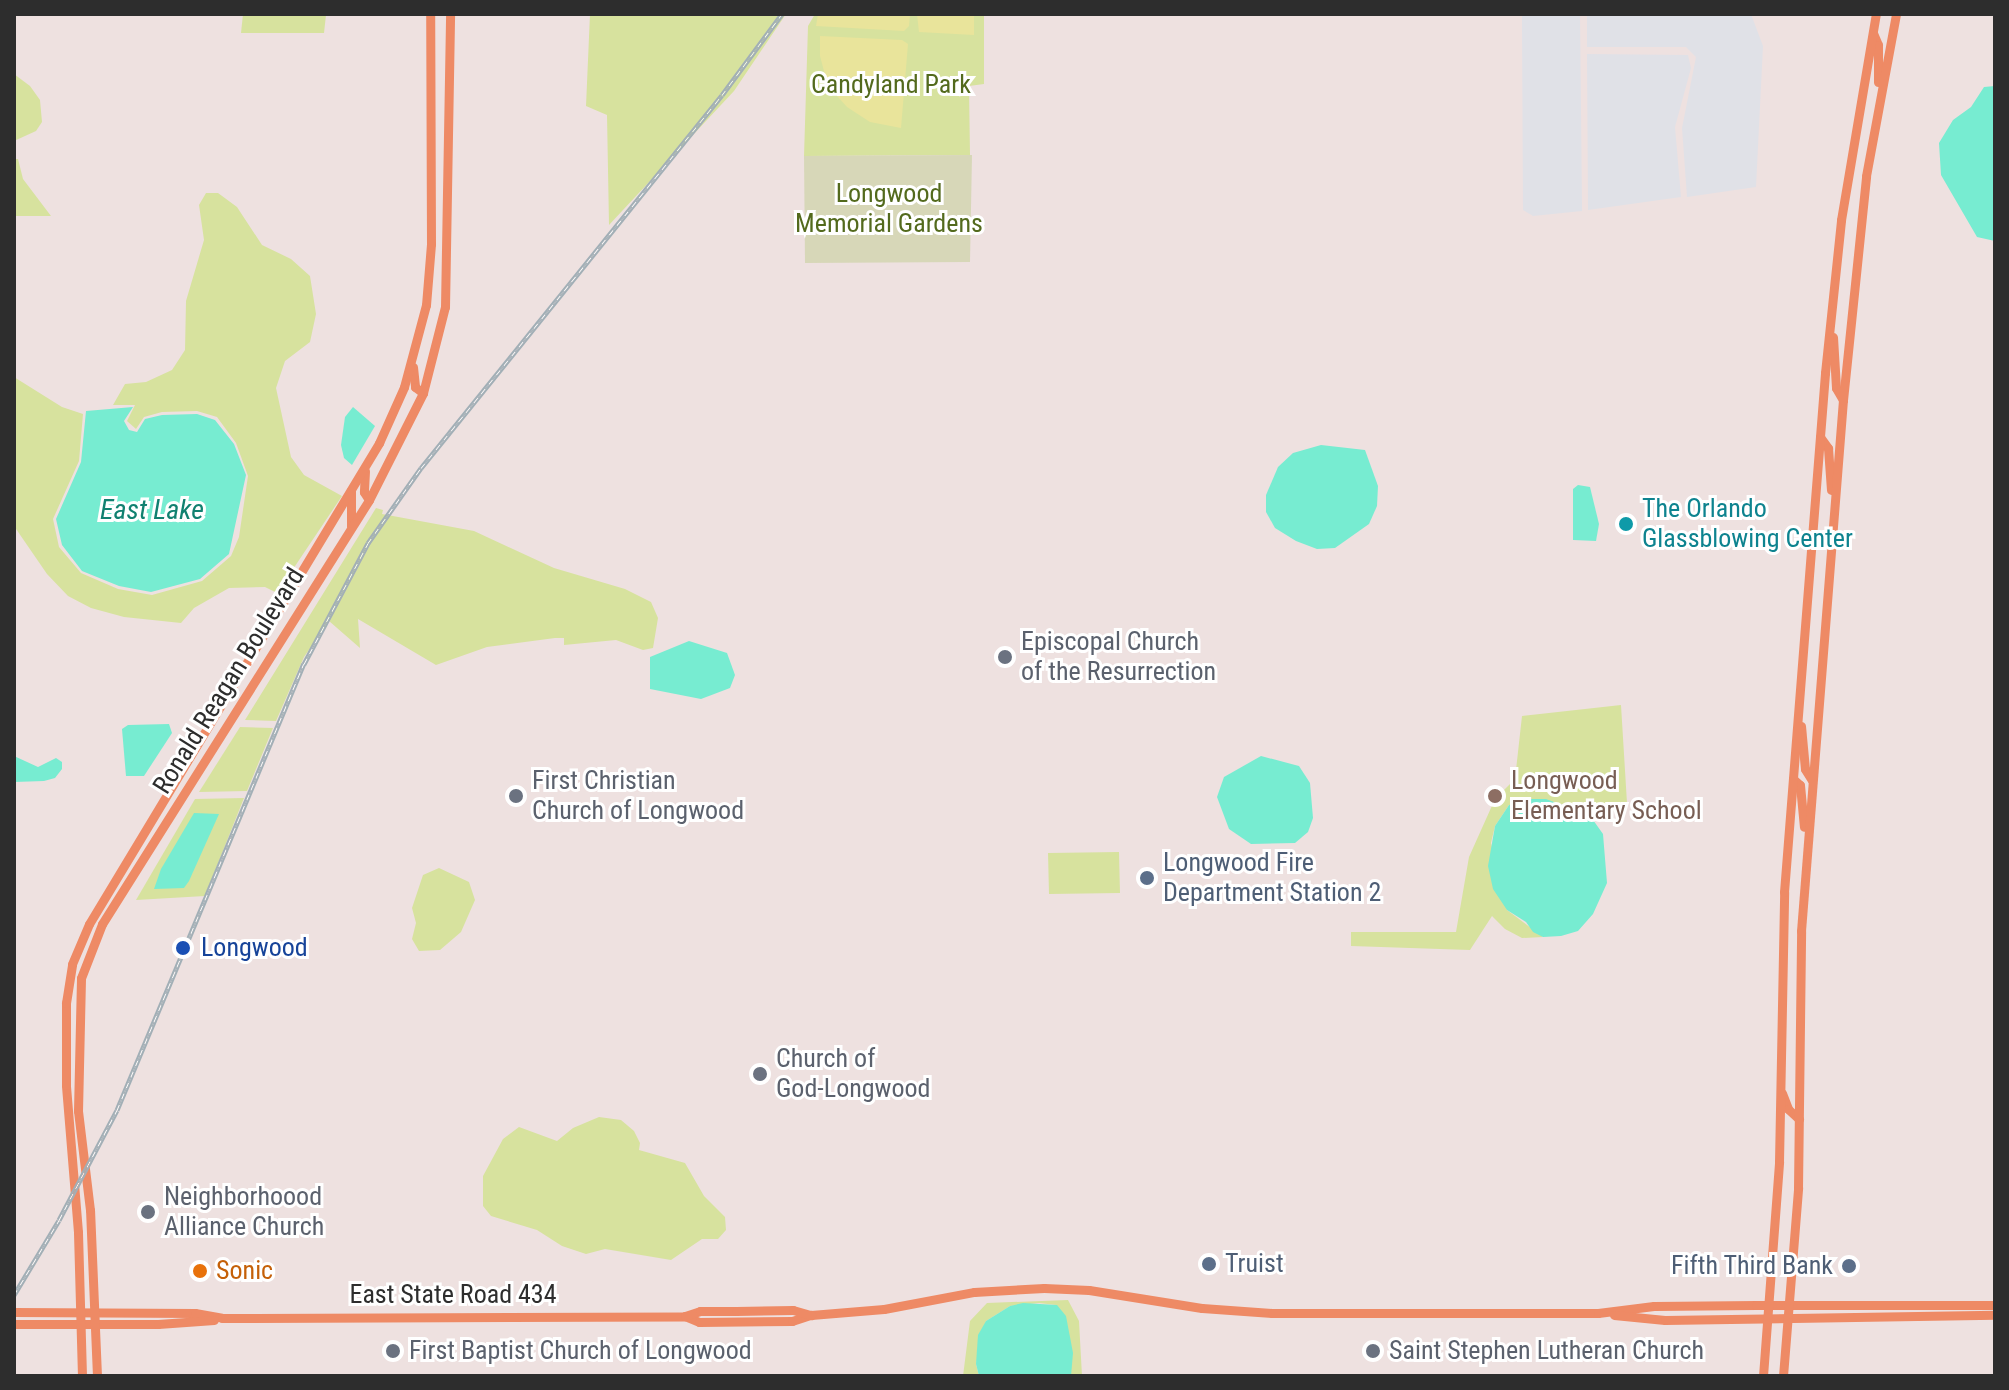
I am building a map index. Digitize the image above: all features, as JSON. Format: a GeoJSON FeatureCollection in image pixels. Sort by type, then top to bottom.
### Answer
{"type":"FeatureCollection","features":[{"type":"Feature","properties":{"kind":"main road","name":"Ronald Reagan Boulevard"},"geometry":{"type":"LineString","coordinates":[[78,1374],[76,1355],[81,1349],[78,1232],[66,1085],[66,1003],[78,948],[99,906],[351,491],[404,387],[426,305],[431,244],[430,14]]}},
{"type":"Feature","properties":{"kind":"main road","name":"Ronald Reagan Boulevard"},"geometry":{"type":"LineString","coordinates":[[97,1376],[90,1210],[78,1111],[78,1003],[86,960],[110,911],[369,500],[423,393],[445,307],[450,14]]}},
{"type":"Feature","properties":{"kind":"main road"},"geometry":{"type":"LineString","coordinates":[[1763,1376],[1780,1120],[1781,959],[1820,437],[1830,318],[1847,179],[1876,14]]}},
{"type":"Feature","properties":{"kind":"main road"},"geometry":{"type":"LineString","coordinates":[[1783,1376],[1799,1148],[1801,931],[1843,400],[1860,223],[1879,94],[1896,14]]}},
{"type":"Feature","properties":{"kind":"main road"},"geometry":{"type":"LineString","coordinates":[[1873,33],[1878,45],[1879,94]]}},
{"type":"Feature","properties":{"kind":"main road"},"geometry":{"type":"LineString","coordinates":[[1830,318],[1836,388],[1843,400]]}},
{"type":"Feature","properties":{"kind":"main road"},"geometry":{"type":"LineString","coordinates":[[416,344],[412,376],[415,387],[423,393]]}},
{"type":"Feature","properties":{"kind":"main road"},"geometry":{"type":"LineString","coordinates":[[1820,437],[1828,448],[1834,513]]}},
{"type":"Feature","properties":{"kind":"main road"},"geometry":{"type":"LineString","coordinates":[[366,464],[363,486],[369,500]]}},
{"type":"Feature","properties":{"kind":"main road"},"geometry":{"type":"LineString","coordinates":[[350,529],[351,491]]}},
{"type":"Feature","properties":{"kind":"main road"},"geometry":{"type":"LineString","coordinates":[[1798,714],[1804,763],[1812,780]]}},
{"type":"Feature","properties":{"kind":"main road"},"geometry":{"type":"LineString","coordinates":[[1793,779],[1800,785],[1807,847]]}},
{"type":"Feature","properties":{"kind":"main road"},"geometry":{"type":"LineString","coordinates":[[99,906],[110,911]]}},
{"type":"Feature","properties":{"kind":"main road"},"geometry":{"type":"LineString","coordinates":[[1780,1086],[1788,1109],[1799,1119]]}},
{"type":"Feature","properties":{"kind":"main road"},"geometry":{"type":"LineString","coordinates":[[1780,1120],[1789,1126],[1799,1148]]}},
{"type":"Feature","properties":{"kind":"main road","name":"East State Road 434"},"geometry":{"type":"LineString","coordinates":[[14,1324],[196,1323],[222,1318],[685,1316],[700,1311],[793,1310],[811,1315],[884,1309],[974,1292],[1033,1288],[1101,1291],[1248,1313],[1598,1313]]}},
{"type":"Feature","properties":{"kind":"main road"},"geometry":{"type":"LineString","coordinates":[[1598,1313],[1654,1306],[1995,1305]]}},
{"type":"Feature","properties":{"kind":"main road","name":"East State Road 434"},"geometry":{"type":"LineString","coordinates":[[14,1312],[195,1313],[222,1318]]}},
{"type":"Feature","properties":{"kind":"main road"},"geometry":{"type":"LineString","coordinates":[[1598,1313],[1652,1320],[1995,1315]]}},
{"type":"Feature","properties":{"kind":"shaded area"},"geometry":{"type":"Polygon","coordinates":[[[1522,14],[1580,14],[1582,211],[1533,216],[1523,210],[1522,14]]]}},
{"type":"Feature","properties":{"kind":"shaded area"},"geometry":{"type":"Polygon","coordinates":[[[1587,14],[1751,14],[1763,46],[1756,187],[1687,197],[1682,128],[1696,57],[1686,47],[1587,47],[1587,14]]]}},
{"type":"Feature","properties":{"kind":"shaded area"},"geometry":{"type":"Polygon","coordinates":[[[1587,54],[1688,55],[1691,68],[1675,127],[1681,197],[1588,210],[1587,54]]]}},
{"type":"Feature","properties":{"kind":"green space"},"geometry":{"type":"Polygon","coordinates":[[[243,14],[326,14],[324,33],[241,33],[243,14]]]}},
{"type":"Feature","properties":{"kind":"green space"},"geometry":{"type":"Polygon","coordinates":[[[590,14],[786,14],[734,91],[609,225],[607,115],[586,106],[590,14]]]}},
{"type":"Feature","properties":{"kind":"green space","name":"Candyland Park"},"geometry":{"type":"Polygon","coordinates":[[[815,14],[984,14],[984,84],[969,86],[970,155],[804,156],[808,26],[815,14]]]}},
{"type":"Feature","properties":{"kind":"green space"},"geometry":{"type":"Polygon","coordinates":[[[818,14],[910,14],[909,26],[904,31],[816,26],[818,14]]]}},
{"type":"Feature","properties":{"kind":"green space"},"geometry":{"type":"Polygon","coordinates":[[[917,14],[974,14],[974,35],[919,32],[917,14]]]}},
{"type":"Feature","properties":{"kind":"green space"},"geometry":{"type":"Polygon","coordinates":[[[820,36],[902,40],[908,44],[901,128],[870,122],[847,107],[828,86],[820,56],[820,36]]]}},
{"type":"Feature","properties":{"kind":"green space"},"geometry":{"type":"Polygon","coordinates":[[[14,74],[30,86],[40,100],[42,122],[36,131],[14,141],[14,74]]]}},
{"type":"Feature","properties":{"kind":"green space","name":"Longwood Memorial Gardens"},"geometry":{"type":"Polygon","coordinates":[[[972,155],[970,262],[805,263],[804,156],[972,155]]]}},
{"type":"Feature","properties":{"kind":"green space"},"geometry":{"type":"Polygon","coordinates":[[[14,159],[18,159],[23,179],[51,216],[14,216],[14,159]]]}},
{"type":"Feature","properties":{"kind":"green space"},"geometry":{"type":"Polygon","coordinates":[[[206,193],[218,193],[237,207],[262,245],[291,259],[310,276],[316,314],[310,342],[285,361],[276,388],[291,457],[304,475],[342,496],[277,593],[265,587],[229,588],[194,608],[181,623],[124,617],[91,608],[68,596],[47,574],[14,526],[14,377],[62,407],[83,414],[79,461],[53,519],[59,547],[81,573],[118,589],[152,595],[202,581],[231,556],[239,537],[248,476],[236,443],[217,417],[197,411],[162,412],[144,417],[136,429],[127,421],[135,405],[113,405],[125,384],[146,382],[172,370],[185,350],[186,301],[204,240],[199,205],[206,193]]]}},
{"type":"Feature","properties":{"kind":"green space"},"geometry":{"type":"Polygon","coordinates":[[[376,508],[383,510],[382,514],[474,531],[554,568],[625,589],[651,602],[658,618],[653,648],[643,650],[616,640],[564,645],[564,638],[555,638],[487,647],[436,665],[358,619],[360,648],[329,621],[304,657],[276,721],[245,720],[376,508]]]}},
{"type":"Feature","properties":{"kind":"green space"},"geometry":{"type":"Polygon","coordinates":[[[1621,705],[1627,803],[1578,811],[1563,804],[1509,805],[1495,826],[1491,843],[1507,910],[1543,937],[1522,938],[1505,929],[1492,916],[1470,950],[1351,946],[1351,932],[1456,932],[1469,857],[1495,799],[1515,779],[1522,716],[1621,705]]]}},
{"type":"Feature","properties":{"kind":"green space"},"geometry":{"type":"Polygon","coordinates":[[[240,727],[273,728],[247,791],[199,792],[240,727]]]}},
{"type":"Feature","properties":{"kind":"green space"},"geometry":{"type":"Polygon","coordinates":[[[244,798],[205,896],[136,900],[195,799],[244,798]]]}},
{"type":"Feature","properties":{"kind":"green space"},"geometry":{"type":"Polygon","coordinates":[[[1119,852],[1120,893],[1049,894],[1048,853],[1119,852]]]}},
{"type":"Feature","properties":{"kind":"green space"},"geometry":{"type":"Polygon","coordinates":[[[439,868],[469,882],[475,900],[461,932],[440,950],[419,951],[412,939],[416,923],[412,908],[423,875],[439,868]]]}},
{"type":"Feature","properties":{"kind":"green space"},"geometry":{"type":"Polygon","coordinates":[[[599,1117],[621,1120],[634,1131],[640,1143],[639,1150],[685,1163],[704,1196],[725,1217],[726,1230],[718,1239],[702,1239],[671,1260],[605,1249],[586,1254],[562,1246],[537,1230],[491,1216],[483,1206],[483,1176],[503,1139],[519,1127],[557,1141],[573,1128],[599,1117]]]}},
{"type":"Feature","properties":{"kind":"green space"},"geometry":{"type":"Polygon","coordinates":[[[1068,1300],[1079,1321],[1082,1376],[1071,1376],[1056,1305],[1039,1303],[1010,1306],[986,1321],[976,1364],[979,1376],[963,1376],[970,1321],[987,1303],[1068,1300]]]}},
{"type":"Feature","properties":{"kind":"water"},"geometry":{"type":"Polygon","coordinates":[[[1995,86],[1995,241],[1977,237],[1941,175],[1939,143],[1953,120],[1971,107],[1984,87],[1995,86]]]}},
{"type":"Feature","properties":{"kind":"water","name":"East Lake"},"geometry":{"type":"Polygon","coordinates":[[[133,407],[124,421],[129,430],[137,432],[145,419],[162,415],[197,414],[215,420],[234,444],[246,475],[229,554],[200,579],[151,592],[119,586],[82,571],[62,545],[56,519],[81,462],[86,411],[133,407]]]}},
{"type":"Feature","properties":{"kind":"water"},"geometry":{"type":"Polygon","coordinates":[[[353,407],[375,426],[352,465],[344,458],[341,445],[345,417],[353,407]]]}},
{"type":"Feature","properties":{"kind":"water"},"geometry":{"type":"Polygon","coordinates":[[[1321,445],[1365,450],[1378,486],[1377,506],[1369,524],[1335,548],[1317,549],[1275,528],[1266,512],[1266,495],[1278,467],[1293,453],[1321,445]]]}},
{"type":"Feature","properties":{"kind":"water"},"geometry":{"type":"Polygon","coordinates":[[[1578,485],[1590,487],[1599,524],[1596,541],[1573,540],[1573,489],[1578,485]]]}},
{"type":"Feature","properties":{"kind":"water"},"geometry":{"type":"Polygon","coordinates":[[[689,641],[727,653],[735,675],[730,688],[701,699],[650,689],[650,657],[689,641]]]}},
{"type":"Feature","properties":{"kind":"water"},"geometry":{"type":"Polygon","coordinates":[[[169,724],[172,733],[144,776],[126,776],[122,729],[128,725],[169,724]]]}},
{"type":"Feature","properties":{"kind":"water"},"geometry":{"type":"Polygon","coordinates":[[[14,756],[38,767],[56,758],[62,762],[62,769],[55,778],[44,781],[14,782],[14,756]]]}},
{"type":"Feature","properties":{"kind":"water"},"geometry":{"type":"Polygon","coordinates":[[[1261,756],[1299,766],[1310,783],[1313,818],[1308,832],[1295,843],[1251,844],[1229,829],[1217,797],[1224,777],[1261,756]]]}},
{"type":"Feature","properties":{"kind":"water"},"geometry":{"type":"Polygon","coordinates":[[[1530,799],[1546,799],[1578,811],[1586,810],[1603,834],[1607,883],[1593,914],[1578,931],[1561,936],[1543,937],[1533,932],[1526,922],[1507,910],[1493,889],[1488,866],[1495,826],[1509,805],[1530,799]]]}},
{"type":"Feature","properties":{"kind":"water"},"geometry":{"type":"Polygon","coordinates":[[[194,813],[219,814],[189,881],[184,888],[154,889],[161,869],[194,813]]]}},
{"type":"Feature","properties":{"kind":"water"},"geometry":{"type":"Polygon","coordinates":[[[1023,1303],[1057,1305],[1066,1316],[1073,1353],[1071,1376],[979,1376],[976,1364],[978,1335],[986,1321],[1010,1306],[1023,1303]]]}},
{"type":"Feature","properties":{"kind":"railway"},"geometry":{"type":"LineString","coordinates":[[14,1295],[59,1220],[117,1110],[304,664],[368,543],[421,468],[722,95],[782,14]]}},
{"type":"Feature","properties":{"kind":"place","name":"The Orlando Glassblowing Center"},"geometry":{"type":"Point","coordinates":[1626,524]}},
{"type":"Feature","properties":{"kind":"place","name":"Episcopal Church of the Resurrection"},"geometry":{"type":"Point","coordinates":[1005,657]}},
{"type":"Feature","properties":{"kind":"place","name":"First Christian Church of Longwood"},"geometry":{"type":"Point","coordinates":[516,796]}},
{"type":"Feature","properties":{"kind":"place","name":"Longwood Elementary School"},"geometry":{"type":"Point","coordinates":[1495,796]}},
{"type":"Feature","properties":{"kind":"place","name":"Longwood Fire Department Station 2"},"geometry":{"type":"Point","coordinates":[1147,878]}},
{"type":"Feature","properties":{"kind":"place","name":"Longwood"},"geometry":{"type":"Point","coordinates":[183,948]}},
{"type":"Feature","properties":{"kind":"place","name":"Church of God-Longwood"},"geometry":{"type":"Point","coordinates":[760,1074]}},
{"type":"Feature","properties":{"kind":"place","name":"Neighborhoood Alliance Church"},"geometry":{"type":"Point","coordinates":[148,1212]}},
{"type":"Feature","properties":{"kind":"place","name":"Truist"},"geometry":{"type":"Point","coordinates":[1209,1264]}},
{"type":"Feature","properties":{"kind":"place","name":"Fifth Third Bank"},"geometry":{"type":"Point","coordinates":[1849,1266]}},
{"type":"Feature","properties":{"kind":"place","name":"Sonic"},"geometry":{"type":"Point","coordinates":[200,1271]}},
{"type":"Feature","properties":{"kind":"place","name":"First Baptist Church of Longwood"},"geometry":{"type":"Point","coordinates":[393,1351]}},
{"type":"Feature","properties":{"kind":"place","name":"Saint Stephen Lutheran Church"},"geometry":{"type":"Point","coordinates":[1373,1351]}}]}
